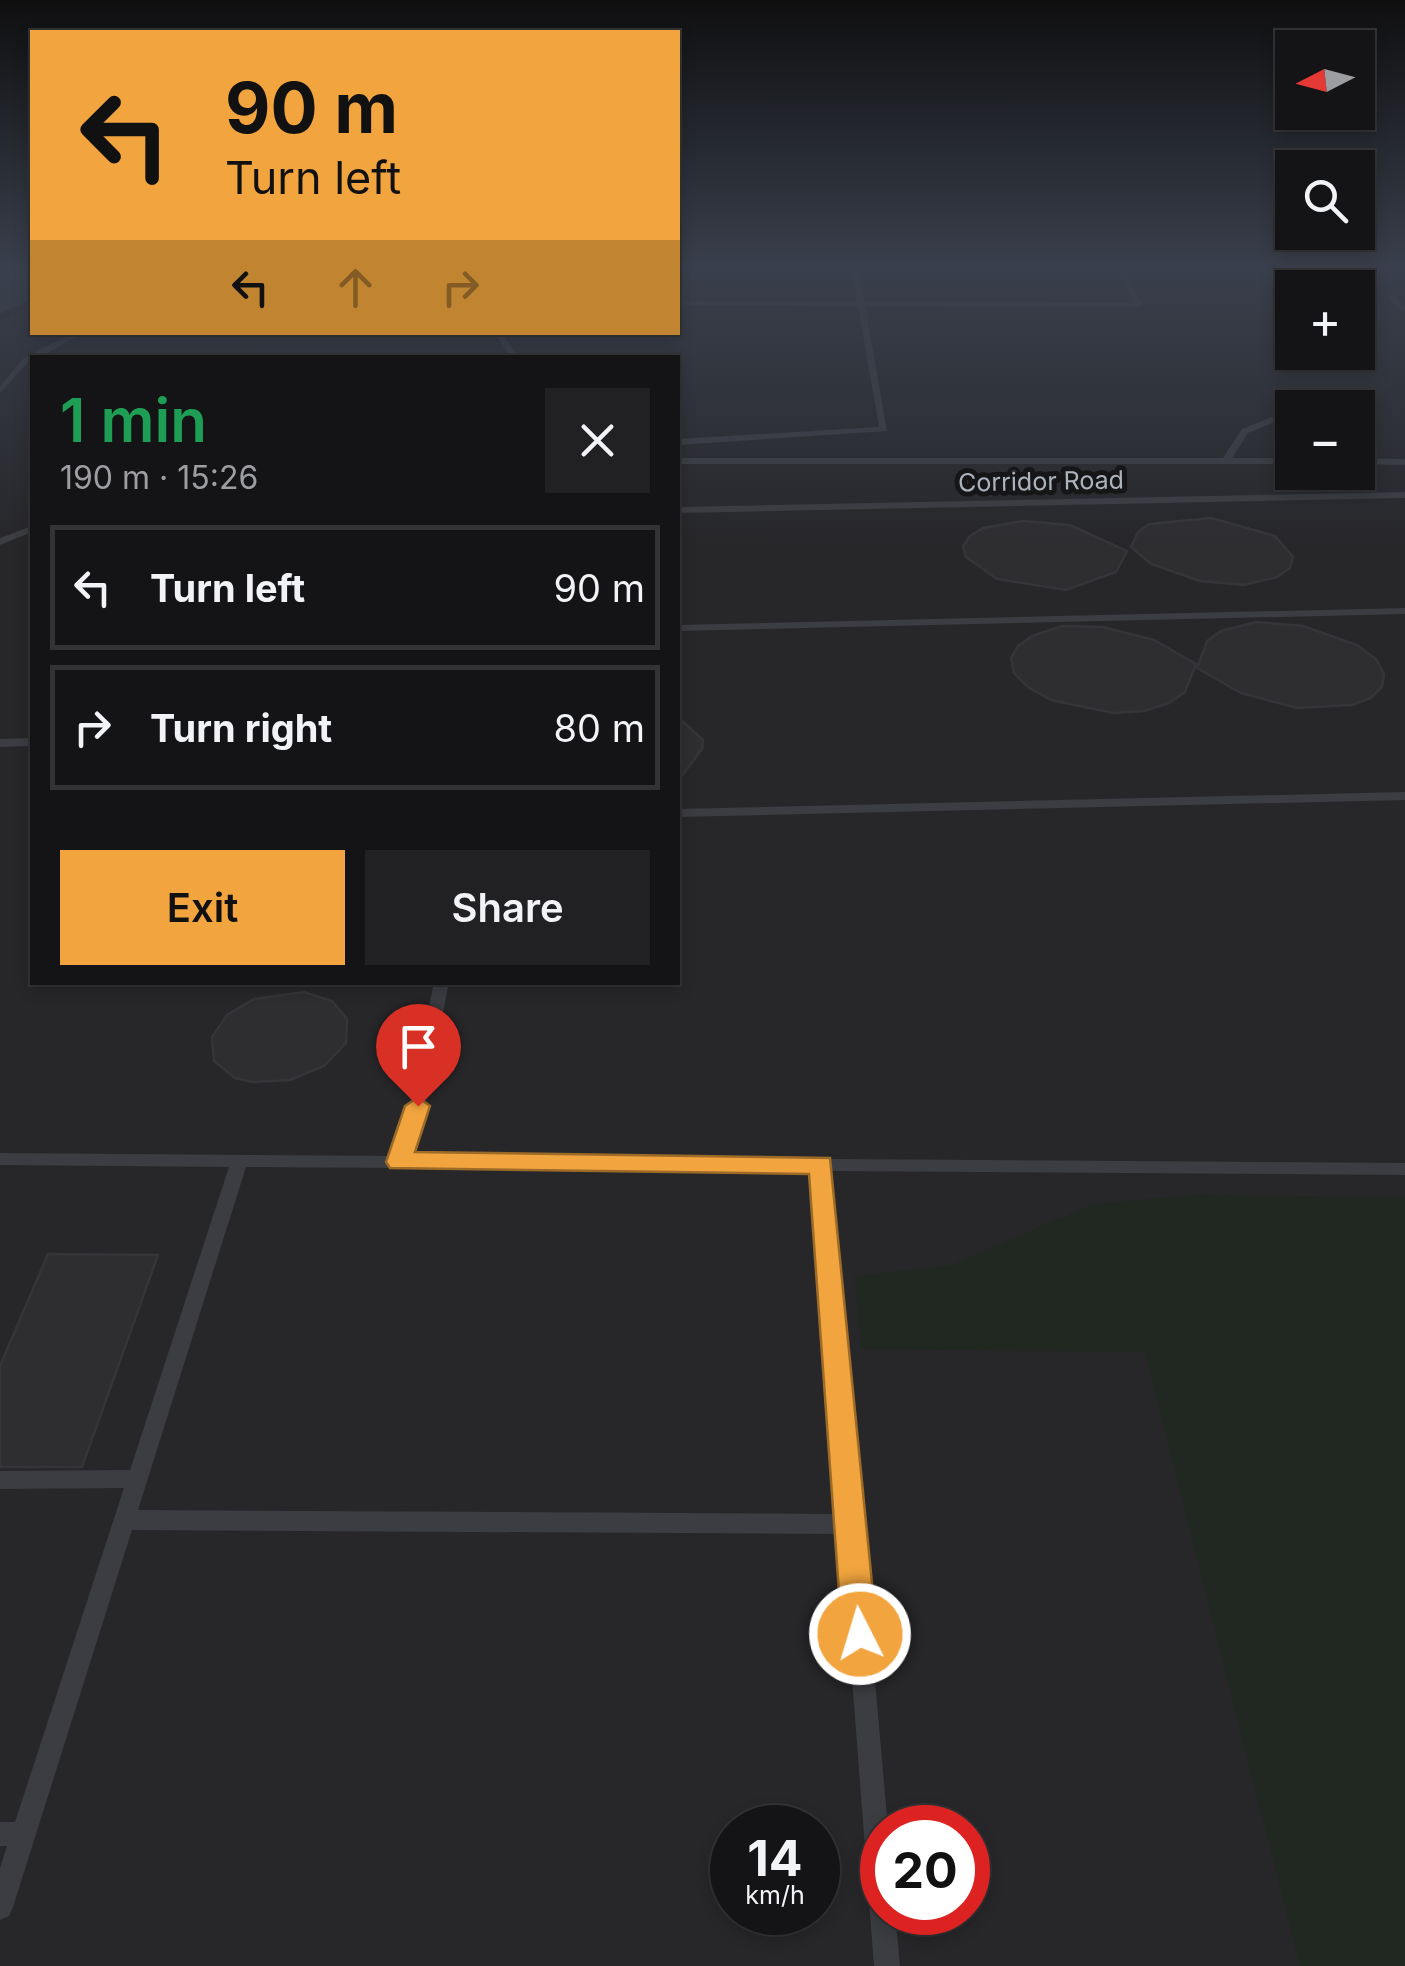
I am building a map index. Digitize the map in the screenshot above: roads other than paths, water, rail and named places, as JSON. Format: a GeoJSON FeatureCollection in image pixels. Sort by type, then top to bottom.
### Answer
{"type":"FeatureCollection","features":[{"type":"Feature","properties":{"kind":"lane"},"geometry":{"type":"LineString","coordinates":[[0,391],[26,361]]}},
{"type":"Feature","properties":{"kind":"lane"},"geometry":{"type":"LineString","coordinates":[[680,442],[884,429],[872,361]]}},
{"type":"Feature","properties":{"kind":"lane"},"geometry":{"type":"LineString","coordinates":[[1226,461],[1245,432],[1275,419]]}},
{"type":"Feature","properties":{"kind":"lane"},"geometry":{"type":"LineString","coordinates":[[680,462],[1275,461]]}},
{"type":"Feature","properties":{"kind":"lane"},"geometry":{"type":"LineString","coordinates":[[1375,461],[1405,462]]}},
{"type":"Feature","properties":{"kind":"lane","name":"Corridor Road"},"geometry":{"type":"LineString","coordinates":[[680,510],[1405,495]]}},
{"type":"Feature","properties":{"kind":"lane"},"geometry":{"type":"LineString","coordinates":[[0,542],[30,531]]}},
{"type":"Feature","properties":{"kind":"lane"},"geometry":{"type":"LineString","coordinates":[[680,628],[1405,611]]}},
{"type":"Feature","properties":{"kind":"lane"},"geometry":{"type":"LineString","coordinates":[[0,742],[30,742]]}},
{"type":"Feature","properties":{"kind":"lane"},"geometry":{"type":"LineString","coordinates":[[680,813],[1405,796]]}},
{"type":"Feature","properties":{"kind":"lane"},"geometry":{"type":"LineString","coordinates":[[399,1162],[418,1106],[441,985]]}},
{"type":"Feature","properties":{"kind":"lane"},"geometry":{"type":"LineString","coordinates":[[0,1158],[1405,1169]]}},
{"type":"Feature","properties":{"kind":"lane"},"geometry":{"type":"LineString","coordinates":[[0,1906],[12,1834],[138,1479],[240,1160]]}},
{"type":"Feature","properties":{"kind":"lane"},"geometry":{"type":"LineString","coordinates":[[821,1164],[887,1966]]}},
{"type":"Feature","properties":{"kind":"lane"},"geometry":{"type":"LineString","coordinates":[[0,1480],[138,1479]]}},
{"type":"Feature","properties":{"kind":"lane"},"geometry":{"type":"LineString","coordinates":[[124,1520],[850,1524]]}}]}
